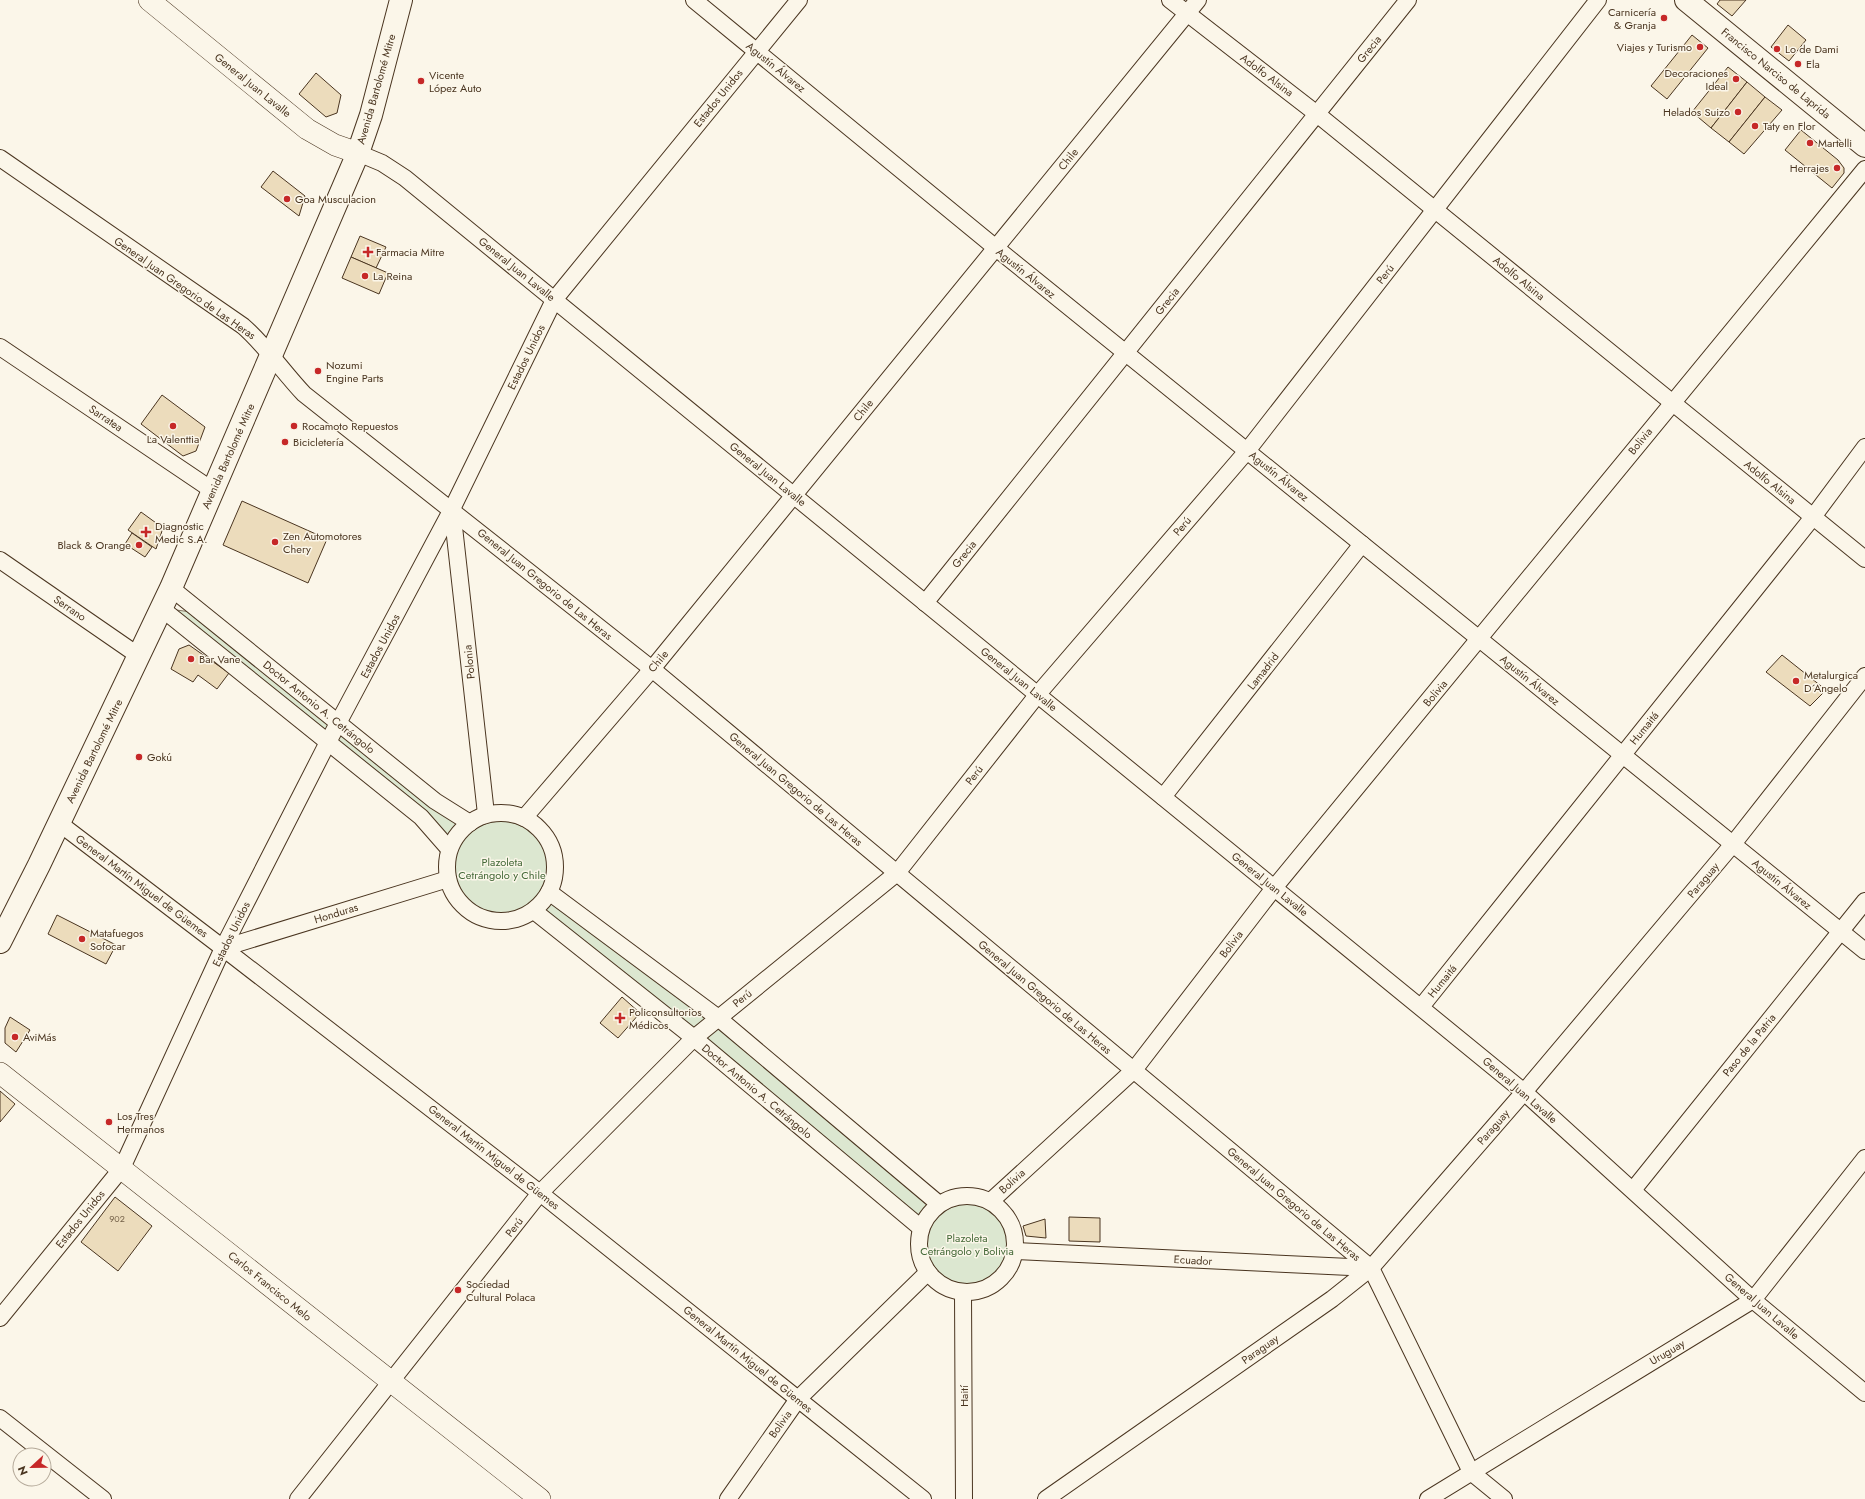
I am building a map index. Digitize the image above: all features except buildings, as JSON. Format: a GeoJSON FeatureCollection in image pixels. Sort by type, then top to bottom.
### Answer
{"type":"FeatureCollection","features":[{"type":"Feature","properties":{"kind":"main road","name":"Avenida Bartolomé Mitre"},"geometry":{"type":"LineString","coordinates":[[0,942],[59,823],[171,588],[358,153],[371,115],[401,0]]}},
{"type":"Feature","properties":{"kind":"main road","name":"Francisco Narciso de Laprida"},"geometry":{"type":"LineString","coordinates":[[1686,0],[1865,146]]}},
{"type":"Feature","properties":{"kind":"street","name":"General Juan Lavalle"},"geometry":{"type":"LineString","coordinates":[[149,0],[307,129],[335,145],[382,163],[405,178],[1524,1092],[1753,1300],[1865,1393]]}},
{"type":"Feature","properties":{"kind":"street","name":"Agustín Álvarez"},"geometry":{"type":"LineString","coordinates":[[694,0],[996,248],[1865,951]]}},
{"type":"Feature","properties":{"kind":"street","name":"Estados Unidos"},"geometry":{"type":"LineString","coordinates":[[0,1318],[122,1168],[223,948],[328,742],[339,724],[452,509],[554,300],[799,0]]}},
{"type":"Feature","properties":{"kind":"street","name":"Adolfo Alsina"},"geometry":{"type":"LineString","coordinates":[[1170,0],[1317,114],[1865,559]]}},
{"type":"Feature","properties":{"kind":"street","name":"Chile"},"geometry":{"type":"LineString","coordinates":[[524,818],[652,669],[1198,0]]}},
{"type":"Feature","properties":{"kind":"street","name":"Grecia"},"geometry":{"type":"LineString","coordinates":[[925,603],[1408,0]]}},
{"type":"Feature","properties":{"kind":"street","name":"Perú"},"geometry":{"type":"LineString","coordinates":[[298,1499],[540,1193],[694,1038],[717,1017],[897,873],[1038,694],[1247,451],[1598,0]]}},
{"type":"Feature","properties":{"kind":"street","name":"General Juan Gregorio de Las Heras"},"geometry":{"type":"LineString","coordinates":[[0,158],[243,326],[258,339],[287,376],[304,394],[452,509],[652,669],[1371,1268],[1471,1472],[1504,1499]]}},
{"type":"Feature","properties":{"kind":"street","name":"Bolivia"},"geometry":{"type":"LineString","coordinates":[[991,1201],[1134,1070],[1274,888],[1865,169]]}},
{"type":"Feature","properties":{"kind":"street","name":"Sarratea"},"geometry":{"type":"LineString","coordinates":[[0,347],[212,490]]}},
{"type":"Feature","properties":{"kind":"street","name":"Humaitá"},"geometry":{"type":"LineString","coordinates":[[1421,1007],[1813,517],[1865,447]]}},
{"type":"Feature","properties":{"kind":"street","name":"Polonia"},"geometry":{"type":"LineString","coordinates":[[452,509],[486,814]]}},
{"type":"Feature","properties":{"kind":"street","name":"Lamadrid"},"geometry":{"type":"LineString","coordinates":[[1163,797],[1362,544]]}},
{"type":"Feature","properties":{"kind":"street","name":"Serrano"},"geometry":{"type":"LineString","coordinates":[[0,560],[139,656]]}},
{"type":"Feature","properties":{"kind":"street","name":"Doctor Antonio A. Cetrángolo"},"geometry":{"type":"LineString","coordinates":[[171,588],[435,801],[470,823]]}},
{"type":"Feature","properties":{"kind":"street","name":"Doctor Antonio A. Cetrángolo"},"geometry":{"type":"LineString","coordinates":[[161,608],[420,817],[449,849]]}},
{"type":"Feature","properties":{"kind":"street","name":"Paraguay"},"geometry":{"type":"LineString","coordinates":[[1046,1499],[1332,1299],[1371,1268],[1524,1092],[1733,844],[1865,676]]}},
{"type":"Feature","properties":{"kind":"street"},"geometry":{"type":"LineString","coordinates":[[499,812],[512,813],[524,818],[539,828],[549,842],[555,858],[555,876],[549,892],[543,902],[534,911],[518,919],[501,922],[484,919],[469,911],[456,898],[448,879],[446,866],[449,849],[458,833],[470,823],[486,814],[499,812]]}},
{"type":"Feature","properties":{"kind":"street","name":"General Martín Miguel de Güemes"},"geometry":{"type":"LineString","coordinates":[[59,823],[540,1193],[923,1499]]}},
{"type":"Feature","properties":{"kind":"street","name":"Honduras"},"geometry":{"type":"LineString","coordinates":[[223,948],[448,879]]}},
{"type":"Feature","properties":{"kind":"street"},"geometry":{"type":"LineString","coordinates":[[549,892],[717,1017],[939,1204]]}},
{"type":"Feature","properties":{"kind":"street","name":"Paso de la Patria"},"geometry":{"type":"LineString","coordinates":[[1633,1190],[1865,901]]}},
{"type":"Feature","properties":{"kind":"street","name":"Doctor Antonio A. Cetrángolo"},"geometry":{"type":"LineString","coordinates":[[534,911],[694,1038],[921,1228]]}},
{"type":"Feature","properties":{"kind":"street","name":"Carlos Francisco Melo"},"geometry":{"type":"LineString","coordinates":[[0,1073],[540,1499]]}},
{"type":"Feature","properties":{"kind":"street","name":"Uruguay"},"geometry":{"type":"LineString","coordinates":[[1428,1499],[1753,1300],[1865,1158]]}},
{"type":"Feature","properties":{"kind":"street"},"geometry":{"type":"LineString","coordinates":[[964,1195],[978,1196],[991,1201],[1002,1210],[1011,1222],[1015,1236],[1015,1251],[1011,1265],[1003,1277],[992,1286],[978,1292],[963,1293],[950,1290],[937,1283],[928,1272],[921,1258],[918,1243],[921,1228],[928,1215],[939,1204],[951,1198],[964,1195]]}},
{"type":"Feature","properties":{"kind":"street","name":"Ecuador"},"geometry":{"type":"LineString","coordinates":[[1015,1251],[1371,1268]]}},
{"type":"Feature","properties":{"kind":"street","name":"Bolivia"},"geometry":{"type":"LineString","coordinates":[[728,1499],[798,1399],[928,1272]]}},
{"type":"Feature","properties":{"kind":"street","name":"Haití"},"geometry":{"type":"LineString","coordinates":[[963,1293],[964,1499]]}},
{"type":"Feature","properties":{"kind":"street"},"geometry":{"type":"LineString","coordinates":[[0,1418],[103,1499]]}},
{"type":"Feature","properties":{"kind":"green space"},"geometry":{"type":"Polygon","coordinates":[[[161,608],[199,613],[470,823],[458,833],[449,849],[161,608]]]}},
{"type":"Feature","properties":{"kind":"green space","name":"Plazoleta Cetrángolo y Chile"},"geometry":{"type":"Polygon","coordinates":[[[492,821],[510,821],[519,824],[535,834],[545,850],[548,859],[548,877],[545,886],[535,902],[519,912],[510,915],[492,915],[483,912],[467,902],[457,886],[454,877],[454,859],[457,850],[467,834],[483,824],[492,821]]]}},
{"type":"Feature","properties":{"kind":"green space"},"geometry":{"type":"Polygon","coordinates":[[[549,892],[939,1204],[921,1228],[534,911],[549,892]]]}},
{"type":"Feature","properties":{"kind":"green space","name":"Plazoleta Cetrángolo y Bolivia"},"geometry":{"type":"Polygon","coordinates":[[[967,1204],[982,1207],[995,1216],[1004,1229],[1007,1244],[1004,1259],[995,1272],[982,1281],[967,1284],[952,1281],[939,1272],[930,1259],[927,1244],[930,1229],[939,1216],[952,1207],[967,1204]]]}},
{"type":"Feature","properties":{"kind":"place","name":"Carnicería & Granja"},"geometry":{"type":"Point","coordinates":[1664,18]}},
{"type":"Feature","properties":{"kind":"place","name":"Viajes y Turismo"},"geometry":{"type":"Point","coordinates":[1700,47]}},
{"type":"Feature","properties":{"kind":"place","name":"Lo de Dami"},"geometry":{"type":"Point","coordinates":[1777,49]}},
{"type":"Feature","properties":{"kind":"place","name":"Ela"},"geometry":{"type":"Point","coordinates":[1798,64]}},
{"type":"Feature","properties":{"kind":"place","name":"Decoraciones Ideal"},"geometry":{"type":"Point","coordinates":[1736,79]}},
{"type":"Feature","properties":{"kind":"place","name":"Vicente López Auto"},"geometry":{"type":"Point","coordinates":[421,81]}},
{"type":"Feature","properties":{"kind":"place","name":"Helados Suizo"},"geometry":{"type":"Point","coordinates":[1738,112]}},
{"type":"Feature","properties":{"kind":"place","name":"Taty en Flor"},"geometry":{"type":"Point","coordinates":[1755,126]}},
{"type":"Feature","properties":{"kind":"place","name":"Martelli"},"geometry":{"type":"Point","coordinates":[1810,143]}},
{"type":"Feature","properties":{"kind":"place","name":"Herrajes"},"geometry":{"type":"Point","coordinates":[1837,168]}},
{"type":"Feature","properties":{"kind":"place","name":"Goa Musculacion"},"geometry":{"type":"Point","coordinates":[287,199]}},
{"type":"Feature","properties":{"kind":"place","name":"Farmacia Mitre"},"geometry":{"type":"Point","coordinates":[368,252]}},
{"type":"Feature","properties":{"kind":"place","name":"La Reina"},"geometry":{"type":"Point","coordinates":[365,276]}},
{"type":"Feature","properties":{"kind":"place","name":"Nozumi Engine Parts"},"geometry":{"type":"Point","coordinates":[318,371]}},
{"type":"Feature","properties":{"kind":"place","name":"La Valenttia"},"geometry":{"type":"Point","coordinates":[173,426]}},
{"type":"Feature","properties":{"kind":"place","name":"Rocamoto Repuestos"},"geometry":{"type":"Point","coordinates":[294,426]}},
{"type":"Feature","properties":{"kind":"place","name":"Bicicletería"},"geometry":{"type":"Point","coordinates":[285,442]}},
{"type":"Feature","properties":{"kind":"place","name":"Diagnostic Medic S.A."},"geometry":{"type":"Point","coordinates":[146,532]}},
{"type":"Feature","properties":{"kind":"place","name":"Zen Automotores Chery"},"geometry":{"type":"Point","coordinates":[275,542]}},
{"type":"Feature","properties":{"kind":"place","name":"Black & Orange"},"geometry":{"type":"Point","coordinates":[139,545]}},
{"type":"Feature","properties":{"kind":"place","name":"Bar Vane"},"geometry":{"type":"Point","coordinates":[191,659]}},
{"type":"Feature","properties":{"kind":"place","name":"Metalurgica D´Angelo"},"geometry":{"type":"Point","coordinates":[1796,681]}},
{"type":"Feature","properties":{"kind":"place","name":"Gokú"},"geometry":{"type":"Point","coordinates":[139,757]}},
{"type":"Feature","properties":{"kind":"place","name":"Matafuegos Sofocar"},"geometry":{"type":"Point","coordinates":[82,939]}},
{"type":"Feature","properties":{"kind":"place","name":"Policonsultorios Médicos"},"geometry":{"type":"Point","coordinates":[620,1018]}},
{"type":"Feature","properties":{"kind":"place","name":"AviMás"},"geometry":{"type":"Point","coordinates":[15,1037]}},
{"type":"Feature","properties":{"kind":"place","name":"Los Tres Hermanos"},"geometry":{"type":"Point","coordinates":[109,1122]}},
{"type":"Feature","properties":{"kind":"place","name":"Sociedad Cultural Polaca"},"geometry":{"type":"Point","coordinates":[458,1290]}}]}
